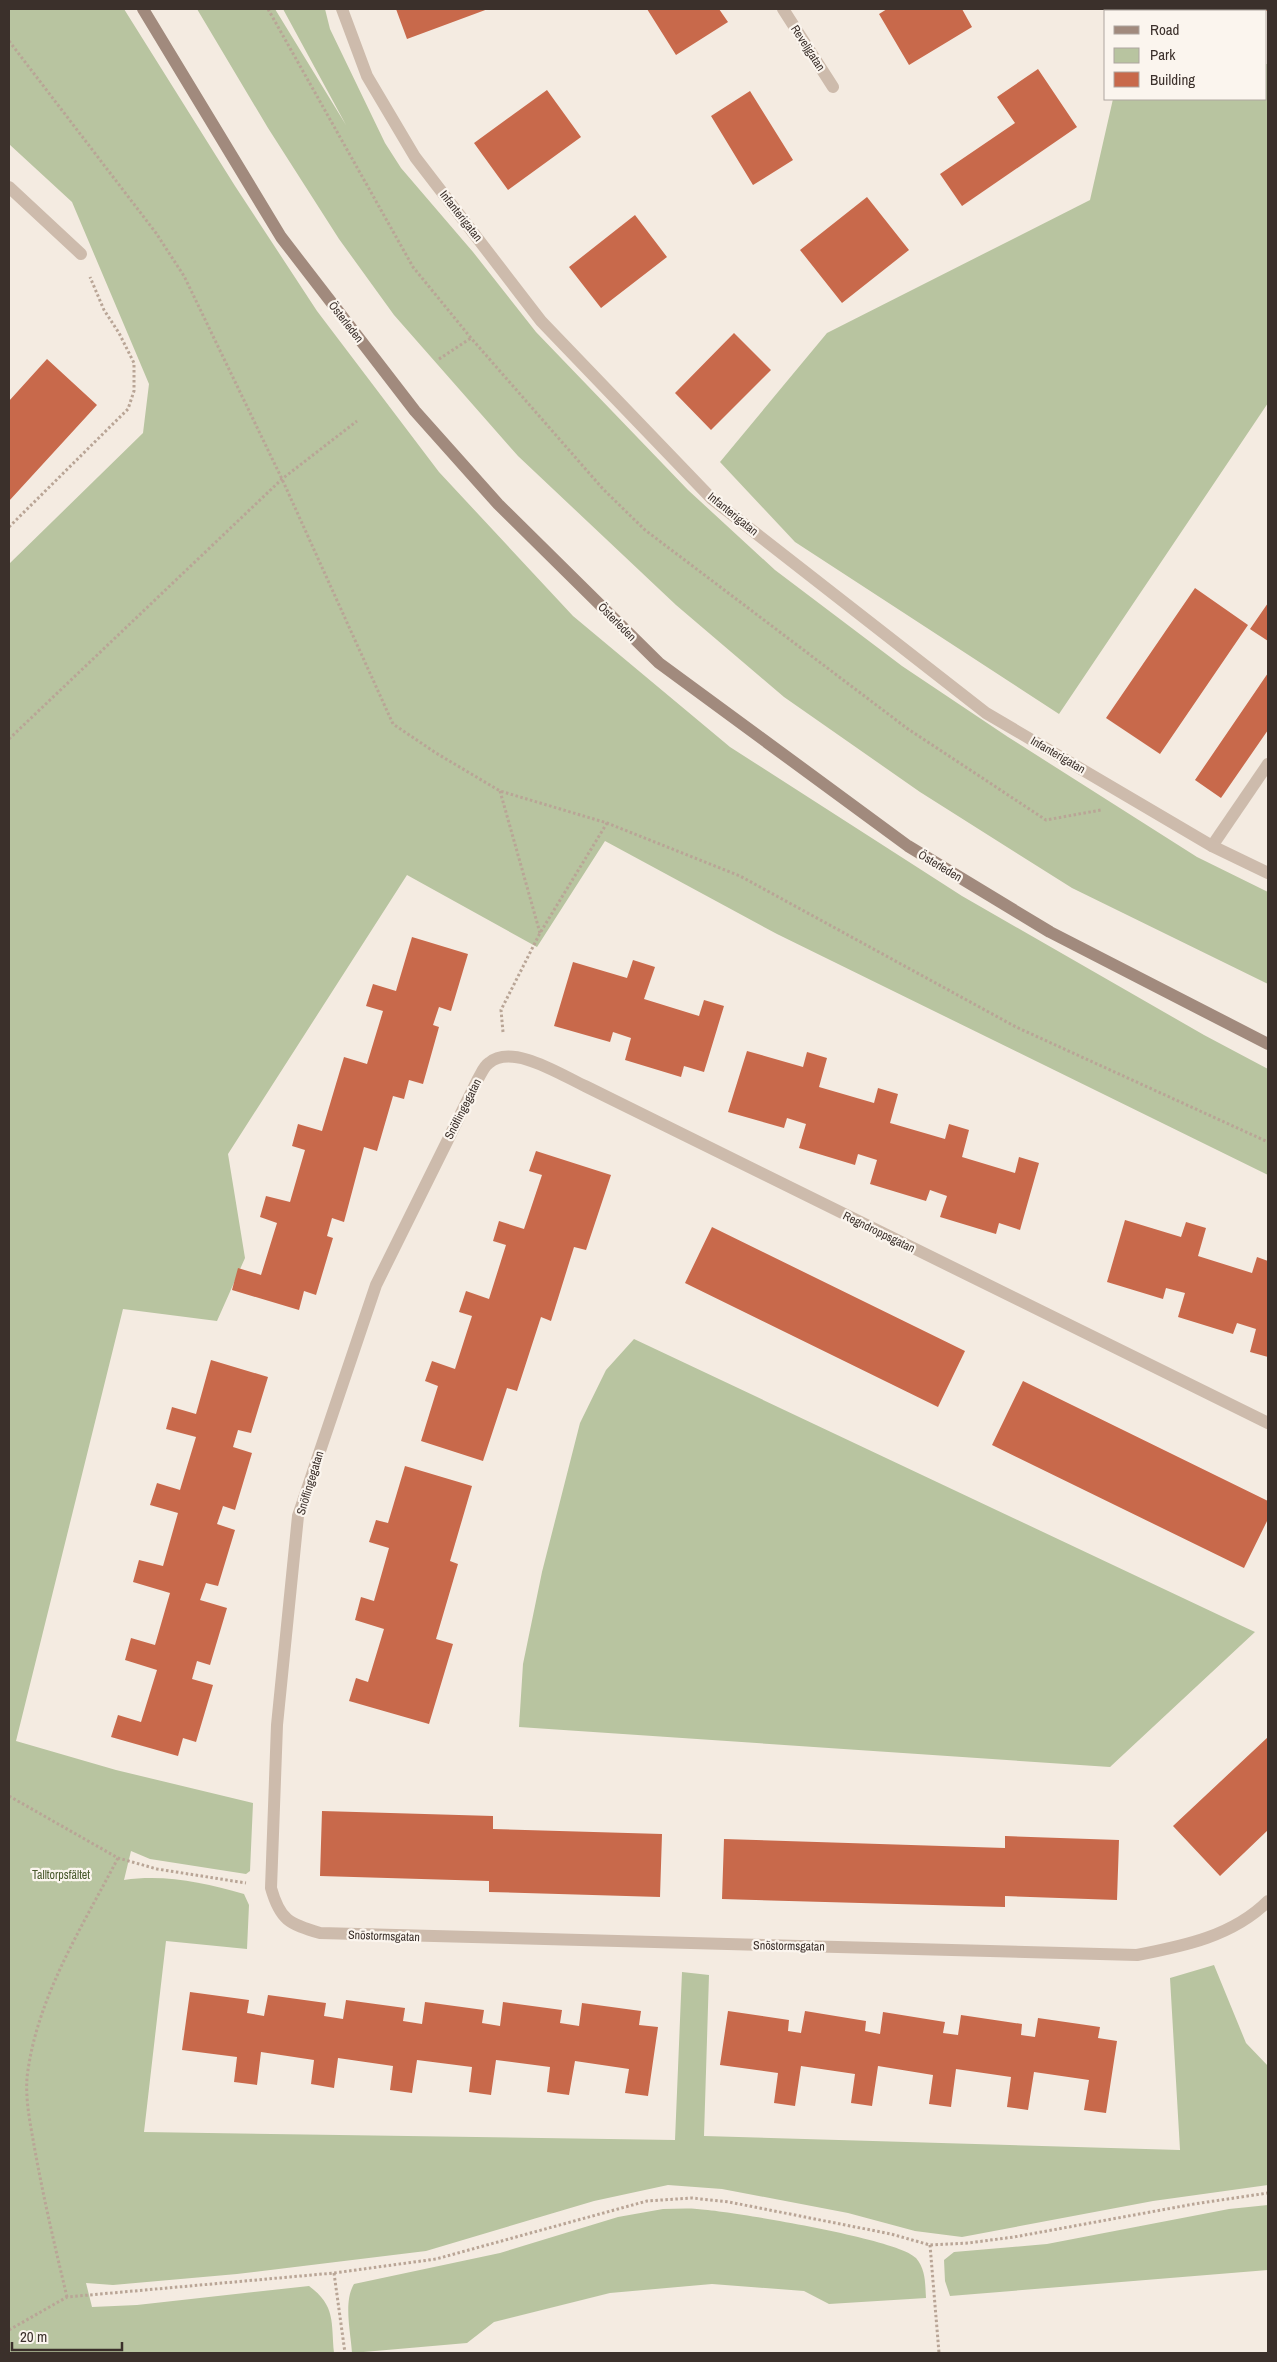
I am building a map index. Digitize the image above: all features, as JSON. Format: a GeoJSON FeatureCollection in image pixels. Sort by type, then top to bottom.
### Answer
{"type":"FeatureCollection","features":[{"type":"Feature","properties":{"kind":"main road","name":"Österleden"},"geometry":{"type":"LineString","coordinates":[[143,9],[281,237],[415,411],[498,504],[659,663],[908,846],[1050,932],[1268,1044]]}},
{"type":"Feature","properties":{"kind":"street","name":"Infanterigatan"},"geometry":{"type":"LineString","coordinates":[[342,9],[367,76],[415,157],[541,322],[712,498],[986,713],[1212,846],[1268,873]]}},
{"type":"Feature","properties":{"kind":"street","name":"Reveljgatan"},"geometry":{"type":"LineString","coordinates":[[783,9],[833,87]]}},
{"type":"Feature","properties":{"kind":"street"},"geometry":{"type":"LineString","coordinates":[[9,187],[81,254]]}},
{"type":"Feature","properties":{"kind":"street"},"geometry":{"type":"LineString","coordinates":[[1212,846],[1268,764]]}},
{"type":"Feature","properties":{"kind":"street","name":"Snöflingegatan"},"geometry":{"type":"LineString","coordinates":[[298,1927],[284,1919],[276,1906],[271,1888],[277,1725],[298,1516],[376,1285],[478,1079],[488,1063],[504,1055]]}},
{"type":"Feature","properties":{"kind":"street","name":"Regndroppsgatan"},"geometry":{"type":"LineString","coordinates":[[504,1055],[523,1058],[585,1086],[1268,1423]]}},
{"type":"Feature","properties":{"kind":"street","name":"Snöstormsgatan"},"geometry":{"type":"LineString","coordinates":[[298,1927],[320,1933],[358,1936],[1137,1955],[1211,1938],[1258,1911],[1268,1901]]}},
{"type":"Feature","properties":{"kind":"path"},"geometry":{"type":"LineString","coordinates":[[268,9],[412,267],[471,338],[603,489],[645,530],[908,729],[1046,820],[1107,809],[1119,791]]}},
{"type":"Feature","properties":{"kind":"path"},"geometry":{"type":"LineString","coordinates":[[9,41],[156,232],[184,276],[282,479],[393,724],[436,753],[500,791],[607,823],[740,876],[1016,1027],[1268,1142]]}},
{"type":"Feature","properties":{"kind":"path"},"geometry":{"type":"LineString","coordinates":[[9,527],[128,409],[134,390],[134,363],[119,333],[104,310],[81,254]]}},
{"type":"Feature","properties":{"kind":"path"},"geometry":{"type":"LineString","coordinates":[[440,358],[471,338]]}},
{"type":"Feature","properties":{"kind":"path"},"geometry":{"type":"LineString","coordinates":[[9,739],[282,479],[357,421]]}},
{"type":"Feature","properties":{"kind":"path"},"geometry":{"type":"LineString","coordinates":[[500,791],[540,933]]}},
{"type":"Feature","properties":{"kind":"path"},"geometry":{"type":"LineString","coordinates":[[504,1055],[501,1010],[540,933],[607,823]]}},
{"type":"Feature","properties":{"kind":"path"},"geometry":{"type":"LineString","coordinates":[[9,1796],[118,1858],[156,1869],[271,1888]]}},
{"type":"Feature","properties":{"kind":"path"},"geometry":{"type":"LineString","coordinates":[[67,2297],[42,2189],[30,2117],[27,2072],[37,2027],[47,2002],[65,1960],[118,1858]]}},
{"type":"Feature","properties":{"kind":"path"},"geometry":{"type":"LineString","coordinates":[[9,2330],[67,2297],[334,2273],[436,2259],[647,2201],[692,2198],[797,2214],[891,2234],[930,2245],[968,2244],[1014,2237],[1194,2204],[1268,2193]]}},
{"type":"Feature","properties":{"kind":"path"},"geometry":{"type":"LineString","coordinates":[[930,2245],[939,2353]]}},
{"type":"Feature","properties":{"kind":"path"},"geometry":{"type":"LineString","coordinates":[[334,2273],[345,2353]]}},
{"type":"Feature","properties":{"kind":"green space","name":"Talltorpsfältet"},"geometry":{"type":"Polygon","coordinates":[[[9,9],[124,9],[235,186],[317,311],[439,472],[573,616],[730,747],[962,896],[1204,1035],[1268,1069],[1268,1175],[777,934],[605,841],[537,947],[407,875],[228,1154],[245,1258],[217,1321],[123,1309],[16,1741],[116,1770],[253,1803],[250,1871],[246,1874],[150,1859],[131,1851],[124,1880],[155,1878],[200,1883],[244,1894],[249,1905],[247,1949],[166,1941],[144,2132],[675,2140],[682,1972],[709,1975],[704,2136],[1180,2150],[1170,1978],[1214,1965],[1246,2043],[1268,2066],[1268,2185],[1153,2201],[962,2237],[915,2231],[848,2213],[722,2189],[668,2185],[594,2201],[426,2251],[237,2274],[113,2285],[86,2283],[92,2307],[137,2305],[309,2286],[318,2293],[331,2315],[334,2353],[9,2353],[9,564],[143,433],[149,384],[72,202],[9,144],[9,9]]]}},
{"type":"Feature","properties":{"kind":"green space"},"geometry":{"type":"Polygon","coordinates":[[[197,9],[275,9],[346,125],[283,9],[325,9],[330,29],[385,143],[401,168],[473,252],[536,332],[688,490],[775,570],[902,666],[1008,737],[1197,857],[1268,892],[1268,984],[1072,888],[920,792],[784,697],[676,605],[518,456],[394,315],[339,239],[268,128],[197,9]]]}},
{"type":"Feature","properties":{"kind":"green space"},"geometry":{"type":"Polygon","coordinates":[[[1268,64],[1268,403],[1059,714],[795,542],[720,462],[827,333],[1090,200],[1113,100],[1267,100],[1268,64]]]}},
{"type":"Feature","properties":{"kind":"green space"},"geometry":{"type":"Polygon","coordinates":[[[634,1339],[1255,1632],[1110,1767],[519,1727],[523,1664],[542,1572],[580,1423],[606,1370],[634,1339]]]}},
{"type":"Feature","properties":{"kind":"green space"},"geometry":{"type":"Polygon","coordinates":[[[1268,2205],[1268,2270],[950,2296],[945,2281],[944,2260],[954,2252],[1047,2244],[1229,2209],[1268,2205]]]}},
{"type":"Feature","properties":{"kind":"green space"},"geometry":{"type":"Polygon","coordinates":[[[663,2209],[697,2209],[777,2220],[880,2243],[916,2258],[922,2267],[926,2298],[829,2304],[804,2291],[712,2284],[610,2293],[494,2322],[467,2343],[352,2353],[348,2308],[354,2284],[500,2253],[618,2217],[663,2209]]]}},
{"type":"Feature","properties":{"kind":"building"},"geometry":{"type":"Polygon","coordinates":[[[396,9],[488,9],[407,39],[396,9]]]}},
{"type":"Feature","properties":{"kind":"building"},"geometry":{"type":"Polygon","coordinates":[[[647,9],[719,9],[728,22],[676,55],[647,9]]]}},
{"type":"Feature","properties":{"kind":"building"},"geometry":{"type":"Polygon","coordinates":[[[887,9],[962,9],[972,27],[909,65],[879,14],[887,9]]]}},
{"type":"Feature","properties":{"kind":"building"},"geometry":{"type":"Polygon","coordinates":[[[1268,9],[1268,11],[1267,10],[1239,10],[1268,9]]]}},
{"type":"Feature","properties":{"kind":"building"},"geometry":{"type":"Polygon","coordinates":[[[1038,69],[1077,127],[962,206],[940,174],[1015,123],[997,97],[1038,69]]]}},
{"type":"Feature","properties":{"kind":"building"},"geometry":{"type":"Polygon","coordinates":[[[547,90],[581,137],[508,190],[474,143],[547,90]]]}},
{"type":"Feature","properties":{"kind":"building"},"geometry":{"type":"Polygon","coordinates":[[[750,91],[793,160],[753,185],[711,116],[750,91]]]}},
{"type":"Feature","properties":{"kind":"building"},"geometry":{"type":"Polygon","coordinates":[[[867,197],[909,250],[842,303],[800,250],[867,197]]]}},
{"type":"Feature","properties":{"kind":"building"},"geometry":{"type":"Polygon","coordinates":[[[635,215],[667,257],[601,308],[569,267],[635,215]]]}},
{"type":"Feature","properties":{"kind":"building"},"geometry":{"type":"Polygon","coordinates":[[[734,333],[771,370],[711,430],[675,393],[734,333]]]}},
{"type":"Feature","properties":{"kind":"building"},"geometry":{"type":"Polygon","coordinates":[[[47,359],[97,405],[9,501],[9,401],[47,359]]]}},
{"type":"Feature","properties":{"kind":"building"},"geometry":{"type":"Polygon","coordinates":[[[1195,588],[1248,625],[1160,754],[1106,718],[1195,588]]]}},
{"type":"Feature","properties":{"kind":"building"},"geometry":{"type":"Polygon","coordinates":[[[1268,603],[1268,641],[1250,629],[1268,603]]]}},
{"type":"Feature","properties":{"kind":"building"},"geometry":{"type":"Polygon","coordinates":[[[1268,673],[1268,730],[1221,798],[1195,780],[1268,673]]]}},
{"type":"Feature","properties":{"kind":"building"},"geometry":{"type":"Polygon","coordinates":[[[412,937],[468,954],[451,1011],[439,1007],[433,1025],[439,1027],[423,1084],[409,1080],[404,1099],[393,1096],[377,1151],[364,1147],[344,1222],[332,1218],[327,1236],[333,1238],[316,1295],[304,1291],[299,1310],[232,1290],[238,1268],[261,1275],[277,1223],[260,1217],[266,1196],[290,1202],[305,1150],[292,1146],[298,1124],[322,1131],[344,1057],[367,1064],[383,1011],[366,1006],[373,984],[396,991],[412,937]]]}},
{"type":"Feature","properties":{"kind":"building"},"geometry":{"type":"Polygon","coordinates":[[[633,960],[655,967],[644,999],[699,1016],[704,1000],[724,1006],[704,1072],[684,1066],[681,1077],[625,1060],[631,1038],[613,1032],[610,1042],[554,1026],[573,962],[627,978],[633,960]]]}},
{"type":"Feature","properties":{"kind":"building"},"geometry":{"type":"Polygon","coordinates":[[[747,1051],[803,1067],[807,1052],[827,1058],[819,1087],[874,1103],[878,1088],[898,1094],[890,1123],[945,1139],[949,1124],[969,1130],[962,1157],[1015,1173],[1019,1157],[1039,1163],[1020,1230],[999,1223],[996,1234],[940,1217],[947,1196],[930,1190],[926,1201],[870,1184],[877,1160],[858,1154],[855,1165],[799,1148],[806,1124],[787,1118],[784,1128],[728,1112],[747,1051]]]}},
{"type":"Feature","properties":{"kind":"building"},"geometry":{"type":"Polygon","coordinates":[[[536,1151],[611,1175],[586,1250],[574,1247],[551,1321],[541,1317],[517,1391],[507,1388],[483,1461],[421,1441],[438,1386],[425,1381],[432,1361],[455,1369],[472,1316],[459,1312],[466,1291],[489,1299],[506,1245],[493,1241],[499,1221],[524,1229],[542,1175],[529,1171],[536,1151]]]}},
{"type":"Feature","properties":{"kind":"building"},"geometry":{"type":"Polygon","coordinates":[[[1125,1220],[1181,1237],[1186,1222],[1206,1228],[1198,1256],[1252,1273],[1257,1257],[1268,1261],[1268,1357],[1250,1352],[1256,1329],[1237,1323],[1233,1334],[1178,1317],[1185,1293],[1166,1288],[1163,1299],[1107,1282],[1125,1220]]]}},
{"type":"Feature","properties":{"kind":"building"},"geometry":{"type":"Polygon","coordinates":[[[712,1227],[965,1351],[938,1407],[685,1283],[712,1227]]]}},
{"type":"Feature","properties":{"kind":"building"},"geometry":{"type":"Polygon","coordinates":[[[211,1360],[268,1377],[251,1433],[238,1430],[233,1447],[252,1453],[235,1510],[223,1506],[217,1524],[235,1530],[218,1586],[206,1583],[200,1600],[227,1608],[210,1665],[197,1661],[192,1679],[213,1685],[196,1742],[183,1738],[178,1756],[111,1737],[118,1715],[141,1722],[157,1670],[125,1660],[131,1638],[155,1645],[170,1593],[133,1582],[139,1560],[163,1566],[178,1513],[150,1505],[157,1483],[180,1490],[196,1437],[166,1429],[172,1407],[196,1414],[211,1360]]]}},
{"type":"Feature","properties":{"kind":"building"},"geometry":{"type":"Polygon","coordinates":[[[1023,1381],[1268,1501],[1268,1519],[1244,1568],[992,1445],[1023,1381]]]}},
{"type":"Feature","properties":{"kind":"building"},"geometry":{"type":"Polygon","coordinates":[[[405,1466],[472,1486],[450,1561],[458,1564],[436,1639],[453,1644],[429,1724],[349,1701],[356,1678],[368,1682],[384,1629],[355,1620],[361,1597],[374,1601],[389,1548],[369,1542],[376,1520],[388,1523],[405,1466]]]}},
{"type":"Feature","properties":{"kind":"building"},"geometry":{"type":"Polygon","coordinates":[[[1268,1737],[1268,1830],[1220,1876],[1173,1826],[1268,1737]]]}},
{"type":"Feature","properties":{"kind":"building"},"geometry":{"type":"Polygon","coordinates":[[[322,1811],[493,1816],[493,1829],[662,1834],[660,1897],[489,1892],[489,1881],[320,1876],[322,1811]]]}},
{"type":"Feature","properties":{"kind":"building"},"geometry":{"type":"Polygon","coordinates":[[[1005,1836],[1119,1840],[1117,1900],[1005,1896],[1005,1907],[722,1899],[724,1839],[1005,1848],[1005,1836]]]}},
{"type":"Feature","properties":{"kind":"building"},"geometry":{"type":"Polygon","coordinates":[[[190,1992],[249,2000],[247,2013],[264,2016],[268,1995],[326,2003],[324,2016],[343,2019],[346,2000],[405,2008],[403,2021],[422,2024],[425,2002],[484,2010],[482,2023],[500,2026],[503,2002],[562,2010],[560,2023],[579,2026],[582,2003],[641,2011],[639,2025],[658,2027],[648,2096],[625,2093],[629,2069],[575,2061],[569,2095],[547,2092],[550,2067],[496,2060],[491,2095],[469,2092],[472,2067],[417,2060],[412,2093],[390,2090],[393,2066],[338,2058],[334,2088],[311,2084],[314,2060],[261,2052],[257,2085],[234,2082],[237,2057],[182,2050],[190,1992]]]}},
{"type":"Feature","properties":{"kind":"building"},"geometry":{"type":"Polygon","coordinates":[[[728,2011],[789,2020],[788,2031],[801,2033],[805,2011],[866,2021],[865,2031],[880,2034],[883,2012],[945,2022],[943,2033],[958,2035],[961,2015],[1022,2024],[1021,2035],[1035,2037],[1038,2018],[1100,2027],[1098,2038],[1117,2041],[1106,2113],[1084,2110],[1089,2080],[1034,2072],[1028,2110],[1007,2107],[1011,2077],[956,2069],[951,2107],[929,2104],[933,2075],[878,2066],[872,2106],[851,2103],[855,2074],[801,2066],[795,2106],[774,2103],[778,2073],[720,2065],[728,2011]]]}}]}
